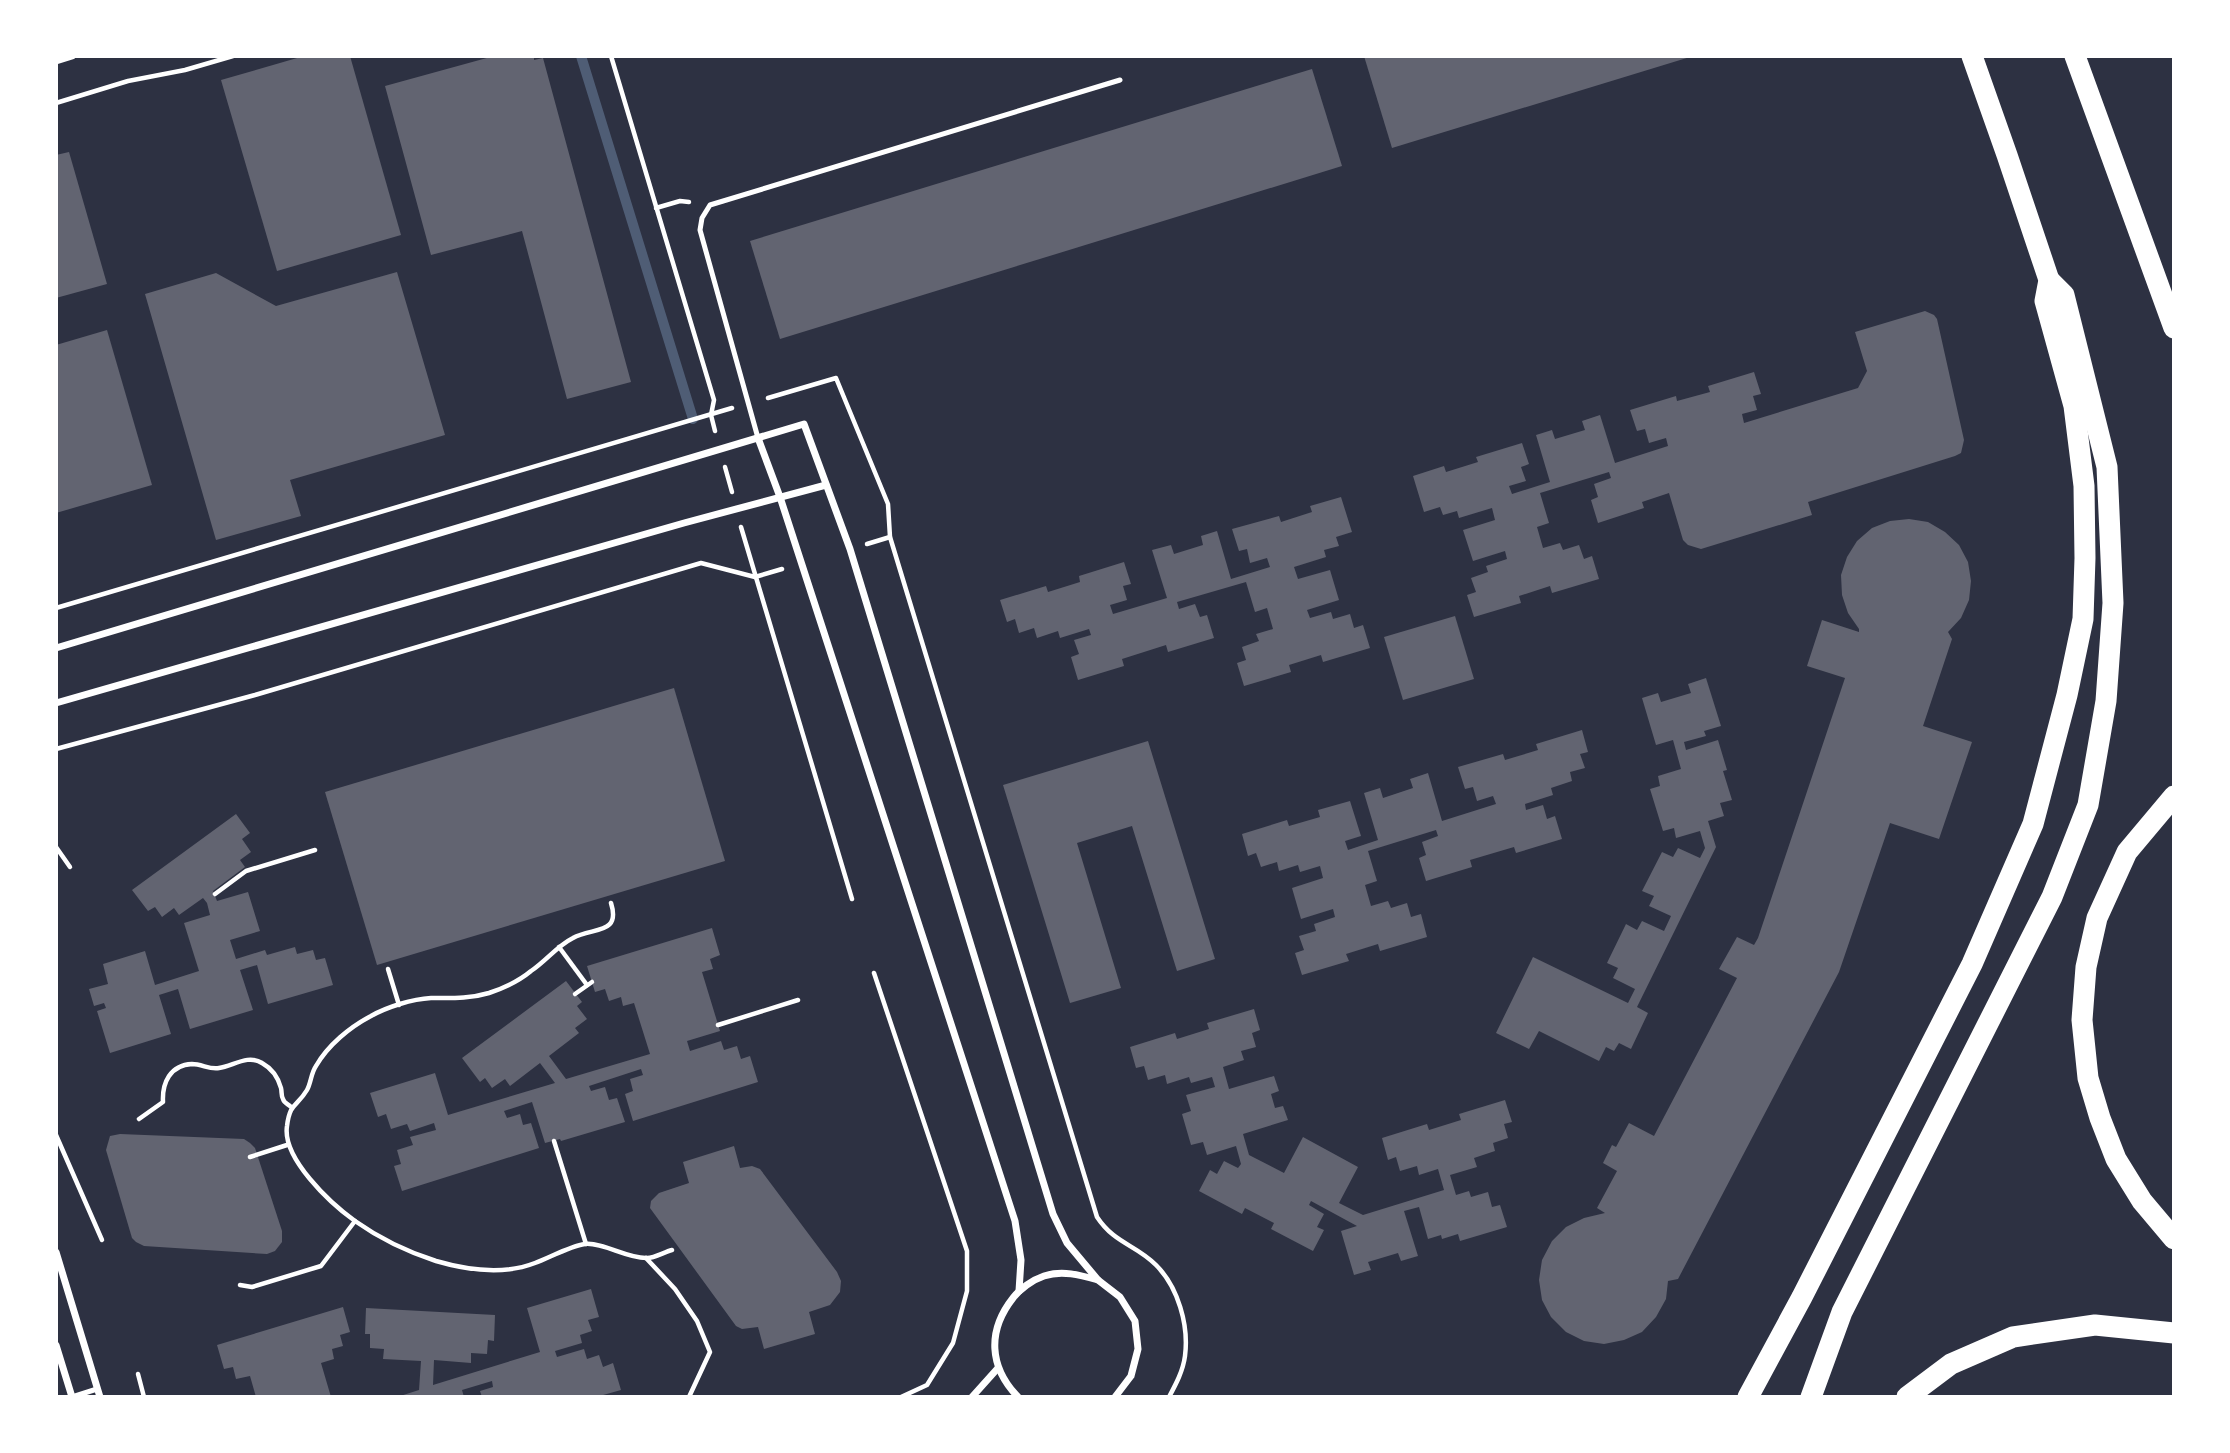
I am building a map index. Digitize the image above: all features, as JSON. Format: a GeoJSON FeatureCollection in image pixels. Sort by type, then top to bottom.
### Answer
{"type":"FeatureCollection","features":[{"type":"Feature","properties":{"kind":"highway"},"geometry":{"type":"LineString","coordinates":[[1811,1397],[1842,1312],[2052,897],[2088,805],[2106,701],[2113,603],[2107,467],[2064,295],[2049,280],[1972,56]]}},
{"type":"Feature","properties":{"kind":"highway"},"geometry":{"type":"LineString","coordinates":[[2078,63],[2174,328]]}},
{"type":"Feature","properties":{"kind":"highway"},"geometry":{"type":"LineString","coordinates":[[1748,1397],[1802,1297],[1978,951],[2033,824],[2067,695],[2083,618],[2084,486],[2074,406],[2046,301],[2049,280]]}},
{"type":"Feature","properties":{"kind":"highway"},"geometry":{"type":"LineString","coordinates":[[2174,796],[2127,852],[2097,918],[2085,967],[2082,1020],[2088,1078],[2099,1118],[2116,1159],[2142,1201],[2174,1239]]}},
{"type":"Feature","properties":{"kind":"highway"},"geometry":{"type":"LineString","coordinates":[[1907,1397],[1951,1364],[2012,1336],[2095,1325],[2174,1333]]}},
{"type":"Feature","properties":{"kind":"street"},"geometry":{"type":"LineString","coordinates":[[56,61],[72,56]]}},
{"type":"Feature","properties":{"kind":"street"},"geometry":{"type":"LineString","coordinates":[[56,648],[804,424],[850,549],[1053,1214],[1067,1243],[1098,1280],[1120,1297],[1135,1321],[1138,1349],[1135,1363],[1131,1376],[1115,1397]]}},
{"type":"Feature","properties":{"kind":"street"},"geometry":{"type":"LineString","coordinates":[[758,438],[780,497],[1015,1221],[1021,1260],[1019,1291]]}},
{"type":"Feature","properties":{"kind":"street"},"geometry":{"type":"LineString","coordinates":[[56,703],[826,485]]}},
{"type":"Feature","properties":{"kind":"street"},"geometry":{"type":"LineString","coordinates":[[56,1252],[99,1393]]}},
{"type":"Feature","properties":{"kind":"street"},"geometry":{"type":"LineString","coordinates":[[1018,1397],[1007,1386],[998,1368],[994,1340],[1002,1313],[1019,1291],[1043,1276],[1071,1273],[1098,1280]]}},
{"type":"Feature","properties":{"kind":"street"},"geometry":{"type":"LineString","coordinates":[[56,1345],[72,1397]]}},
{"type":"Feature","properties":{"kind":"street"},"geometry":{"type":"LineString","coordinates":[[972,1397],[998,1368]]}},
{"type":"Feature","properties":{"kind":"lane"},"geometry":{"type":"LineString","coordinates":[[758,438],[701,230],[702,218],[710,205],[1120,80]]}},
{"type":"Feature","properties":{"kind":"lane"},"geometry":{"type":"LineString","coordinates":[[72,1397],[99,1393]]}},
{"type":"Feature","properties":{"kind":"path"},"geometry":{"type":"LineString","coordinates":[[56,103],[128,81],[185,70],[233,56]]}},
{"type":"Feature","properties":{"kind":"path"},"geometry":{"type":"LineString","coordinates":[[611,56],[714,400],[710,415],[755,577],[852,899]]}},
{"type":"Feature","properties":{"kind":"path"},"geometry":{"type":"LineString","coordinates":[[656,208],[680,201],[710,205]]}},
{"type":"Feature","properties":{"kind":"path"},"geometry":{"type":"LineString","coordinates":[[56,608],[836,378],[888,503],[890,537],[1097,1217],[1106,1230],[1118,1240],[1138,1250],[1156,1265],[1169,1282],[1177,1299],[1186,1333],[1185,1356],[1180,1375],[1169,1397]]}},
{"type":"Feature","properties":{"kind":"path"},"geometry":{"type":"LineString","coordinates":[[850,549],[890,537]]}},
{"type":"Feature","properties":{"kind":"path"},"geometry":{"type":"LineString","coordinates":[[56,749],[255,695],[701,563],[755,577],[801,564]]}},
{"type":"Feature","properties":{"kind":"path"},"geometry":{"type":"LineString","coordinates":[[56,847],[70,867]]}},
{"type":"Feature","properties":{"kind":"path"},"geometry":{"type":"LineString","coordinates":[[215,894],[246,870],[315,850]]}},
{"type":"Feature","properties":{"kind":"path"},"geometry":{"type":"LineString","coordinates":[[611,903],[615,915],[612,923],[574,937],[512,984],[489,993],[459,999],[416,1000],[372,1015],[349,1030],[315,1067],[307,1090],[291,1107],[286,1128],[287,1145],[301,1168],[355,1221],[414,1254],[459,1268],[499,1270],[530,1265],[586,1244],[646,1258],[672,1250]]}},
{"type":"Feature","properties":{"kind":"path"},"geometry":{"type":"LineString","coordinates":[[559,947],[590,984],[575,994]]}},
{"type":"Feature","properties":{"kind":"path"},"geometry":{"type":"LineString","coordinates":[[388,969],[400,1006]]}},
{"type":"Feature","properties":{"kind":"path"},"geometry":{"type":"LineString","coordinates":[[874,973],[967,1251],[967,1291],[953,1343],[927,1385],[901,1397]]}},
{"type":"Feature","properties":{"kind":"path"},"geometry":{"type":"LineString","coordinates":[[718,1025],[798,1000]]}},
{"type":"Feature","properties":{"kind":"path"},"geometry":{"type":"LineString","coordinates":[[139,1119],[163,1102],[162,1089],[168,1075],[190,1064],[214,1069],[241,1060],[259,1061],[274,1072],[283,1100],[291,1107]]}},
{"type":"Feature","properties":{"kind":"path"},"geometry":{"type":"LineString","coordinates":[[56,1135],[102,1240]]}},
{"type":"Feature","properties":{"kind":"path"},"geometry":{"type":"LineString","coordinates":[[554,1141],[586,1244]]}},
{"type":"Feature","properties":{"kind":"path"},"geometry":{"type":"LineString","coordinates":[[250,1157],[287,1145]]}},
{"type":"Feature","properties":{"kind":"path"},"geometry":{"type":"LineString","coordinates":[[240,1285],[252,1287],[321,1266],[355,1221]]}},
{"type":"Feature","properties":{"kind":"path"},"geometry":{"type":"LineString","coordinates":[[646,1258],[675,1289],[697,1321],[710,1352],[689,1397]]}},
{"type":"Feature","properties":{"kind":"path"},"geometry":{"type":"LineString","coordinates":[[138,1374],[144,1397]]}},
{"type":"Feature","properties":{"kind":"building"},"geometry":{"type":"Polygon","coordinates":[[[304,56],[350,56],[401,235],[277,271],[221,80],[304,56]]]}},
{"type":"Feature","properties":{"kind":"building"},"geometry":{"type":"Polygon","coordinates":[[[494,56],[534,56],[534,60],[543,58],[631,382],[567,399],[522,231],[431,255],[385,86],[494,56]]]}},
{"type":"Feature","properties":{"kind":"building"},"geometry":{"type":"Polygon","coordinates":[[[1364,56],[1690,56],[1690,57],[1392,148],[1364,56]]]}},
{"type":"Feature","properties":{"kind":"building"},"geometry":{"type":"Polygon","coordinates":[[[1312,69],[1342,166],[780,339],[750,241],[1312,69]]]}},
{"type":"Feature","properties":{"kind":"building"},"geometry":{"type":"Polygon","coordinates":[[[69,152],[107,284],[56,298],[56,155],[69,152]]]}},
{"type":"Feature","properties":{"kind":"building"},"geometry":{"type":"Polygon","coordinates":[[[397,272],[445,435],[290,480],[301,516],[216,540],[145,294],[216,273],[276,306],[397,272]]]}},
{"type":"Feature","properties":{"kind":"building"},"geometry":{"type":"Polygon","coordinates":[[[1925,311],[1937,319],[1964,440],[1961,453],[1808,502],[1812,515],[1701,549],[1688,545],[1683,540],[1669,493],[1642,502],[1644,508],[1598,523],[1591,500],[1598,497],[1594,484],[1611,478],[1609,472],[1540,493],[1549,523],[1537,527],[1543,548],[1560,543],[1563,550],[1579,545],[1584,559],[1592,556],[1599,579],[1552,593],[1550,586],[1519,596],[1521,603],[1474,617],[1467,595],[1476,592],[1471,578],[1488,572],[1486,566],[1507,559],[1505,551],[1473,561],[1463,530],[1495,520],[1492,508],[1459,518],[1457,511],[1443,515],[1440,507],[1424,512],[1413,476],[1444,466],[1446,472],[1478,462],[1476,457],[1522,443],[1529,464],[1521,467],[1526,481],[1509,486],[1512,494],[1550,482],[1536,435],[1552,430],[1555,439],[1585,430],[1582,421],[1600,415],[1615,463],[1668,446],[1666,438],[1649,443],[1645,429],[1637,431],[1630,410],[1676,396],[1677,401],[1710,392],[1708,386],[1754,372],[1761,394],[1753,396],[1757,410],[1742,414],[1744,423],[1858,388],[1867,371],[1855,332],[1925,311]]]}},
{"type":"Feature","properties":{"kind":"building"},"geometry":{"type":"Polygon","coordinates":[[[107,330],[152,485],[56,513],[56,345],[107,330]]]}},
{"type":"Feature","properties":{"kind":"building"},"geometry":{"type":"Polygon","coordinates":[[[1341,497],[1352,532],[1336,537],[1339,546],[1324,550],[1326,557],[1294,567],[1298,579],[1330,570],[1339,600],[1307,610],[1310,618],[1331,612],[1333,619],[1350,614],[1354,628],[1363,625],[1370,648],[1323,662],[1321,655],[1289,665],[1291,672],[1244,686],[1237,663],[1246,660],[1242,647],[1259,641],[1256,634],[1273,629],[1267,608],[1255,612],[1246,582],[1177,602],[1179,609],[1195,604],[1200,617],[1207,615],[1214,638],[1168,652],[1166,645],[1122,659],[1124,666],[1078,680],[1071,657],[1079,654],[1074,640],[1091,635],[1089,629],[1060,638],[1058,631],[1037,638],[1034,628],[1019,633],[1015,619],[1007,622],[1000,600],[1046,586],[1048,592],[1080,582],[1079,576],[1124,562],[1131,584],[1123,586],[1127,600],[1110,605],[1113,614],[1167,598],[1152,550],[1171,545],[1174,554],[1203,545],[1201,536],[1217,531],[1231,579],[1270,567],[1267,558],[1250,563],[1247,549],[1239,551],[1232,529],[1279,516],[1281,522],[1312,512],[1310,506],[1341,497]]]}},
{"type":"Feature","properties":{"kind":"building"},"geometry":{"type":"Polygon","coordinates":[[[1909,519],[1928,522],[1959,545],[1968,562],[1971,581],[1969,600],[1961,618],[1948,632],[1952,639],[1923,726],[1972,742],[1939,839],[1890,823],[1839,972],[1678,1279],[1668,1281],[1666,1299],[1656,1317],[1642,1332],[1624,1340],[1604,1344],[1584,1341],[1566,1332],[1551,1317],[1542,1300],[1539,1280],[1542,1260],[1552,1241],[1566,1227],[1584,1218],[1605,1213],[1597,1208],[1617,1171],[1603,1163],[1612,1145],[1616,1147],[1629,1123],[1654,1136],[1737,978],[1719,969],[1737,937],[1754,945],[1758,938],[1845,678],[1807,666],[1822,620],[1859,632],[1842,595],[1841,575],[1847,557],[1857,541],[1872,528],[1890,521],[1909,519]]]}},
{"type":"Feature","properties":{"kind":"building"},"geometry":{"type":"Polygon","coordinates":[[[1455,616],[1474,679],[1403,700],[1384,637],[1455,616]]]}},
{"type":"Feature","properties":{"kind":"building"},"geometry":{"type":"Polygon","coordinates":[[[1706,678],[1721,726],[1704,731],[1706,736],[1684,742],[1686,750],[1718,740],[1727,770],[1723,771],[1732,800],[1720,803],[1724,816],[1708,821],[1716,847],[1637,1007],[1648,1013],[1631,1049],[1619,1043],[1614,1051],[1606,1047],[1599,1061],[1539,1031],[1529,1049],[1496,1033],[1533,957],[1628,1003],[1635,989],[1613,978],[1618,968],[1607,963],[1626,924],[1637,930],[1642,921],[1664,931],[1671,916],[1649,906],[1654,896],[1642,891],[1662,852],[1673,857],[1678,848],[1700,858],[1705,848],[1700,831],[1676,838],[1674,828],[1663,831],[1650,789],[1660,786],[1658,776],[1681,769],[1673,740],[1656,745],[1642,698],[1658,693],[1661,702],[1691,693],[1688,684],[1706,678]]]}},
{"type":"Feature","properties":{"kind":"building"},"geometry":{"type":"Polygon","coordinates":[[[674,688],[725,861],[377,965],[325,792],[674,688]]]}},
{"type":"Feature","properties":{"kind":"building"},"geometry":{"type":"Polygon","coordinates":[[[1582,730],[1588,752],[1580,754],[1585,768],[1570,772],[1572,781],[1551,788],[1553,795],[1525,804],[1526,810],[1543,805],[1547,819],[1555,816],[1562,839],[1516,853],[1514,847],[1470,860],[1472,867],[1426,881],[1419,858],[1426,855],[1422,842],[1438,836],[1436,830],[1368,851],[1377,881],[1365,885],[1371,906],[1388,901],[1391,908],[1407,903],[1411,917],[1421,914],[1427,937],[1380,951],[1378,944],[1346,954],[1349,961],[1302,975],[1295,953],[1304,950],[1299,936],[1316,931],[1314,924],[1335,917],[1333,909],[1301,919],[1292,888],[1323,878],[1320,866],[1300,872],[1298,865],[1279,871],[1277,862],[1261,867],[1256,853],[1248,856],[1242,834],[1287,820],[1289,826],[1320,817],[1318,810],[1350,801],[1361,836],[1345,841],[1348,850],[1378,840],[1364,793],[1380,788],[1383,798],[1413,788],[1410,779],[1428,773],[1442,821],[1496,804],[1493,796],[1477,801],[1473,787],[1465,789],[1458,767],[1503,754],[1505,760],[1538,750],[1536,744],[1582,730]]]}},
{"type":"Feature","properties":{"kind":"building"},"geometry":{"type":"Polygon","coordinates":[[[1148,741],[1215,959],[1177,971],[1132,826],[1077,843],[1121,988],[1070,1003],[1003,785],[1148,741]]]}},
{"type":"Feature","properties":{"kind":"building"},"geometry":{"type":"Polygon","coordinates":[[[236,814],[250,833],[242,839],[251,852],[240,860],[245,867],[213,891],[217,901],[248,892],[260,931],[230,940],[236,959],[265,950],[267,955],[295,947],[297,954],[313,950],[316,960],[325,958],[333,985],[268,1004],[257,965],[240,970],[253,1010],[190,1029],[178,989],[159,995],[171,1034],[110,1053],[97,1011],[106,1008],[104,1003],[94,1006],[89,989],[108,984],[103,964],[145,951],[155,985],[199,971],[184,923],[210,915],[203,898],[179,915],[174,908],[162,917],[155,907],[148,911],[132,890],[236,814]]]}},
{"type":"Feature","properties":{"kind":"building"},"geometry":{"type":"Polygon","coordinates":[[[712,928],[720,955],[710,959],[713,969],[702,972],[720,1031],[687,1041],[690,1051],[721,1041],[724,1050],[737,1046],[741,1059],[750,1056],[758,1082],[633,1121],[625,1094],[633,1091],[630,1079],[643,1075],[641,1069],[589,1086],[591,1091],[605,1087],[609,1100],[617,1098],[625,1122],[561,1141],[560,1139],[545,1143],[532,1102],[504,1111],[507,1118],[520,1114],[523,1125],[531,1123],[539,1148],[402,1191],[394,1166],[401,1164],[397,1150],[413,1145],[410,1137],[436,1130],[434,1123],[410,1131],[407,1124],[391,1129],[386,1114],[378,1117],[370,1093],[435,1073],[448,1115],[555,1083],[540,1063],[510,1086],[505,1079],[492,1088],[485,1078],[480,1082],[462,1058],[566,981],[582,1002],[577,1006],[587,1019],[575,1028],[579,1033],[549,1056],[566,1079],[650,1054],[634,1003],[623,1006],[621,997],[609,1001],[605,989],[595,992],[587,966],[712,928]]]}},
{"type":"Feature","properties":{"kind":"building"},"geometry":{"type":"Polygon","coordinates":[[[1254,1009],[1260,1030],[1252,1033],[1256,1047],[1241,1051],[1244,1060],[1223,1067],[1229,1089],[1274,1076],[1279,1091],[1271,1094],[1275,1108],[1283,1106],[1288,1120],[1243,1134],[1249,1155],[1284,1173],[1303,1137],[1358,1167],[1339,1203],[1363,1215],[1444,1190],[1438,1169],[1419,1175],[1417,1166],[1400,1171],[1396,1157],[1388,1160],[1382,1138],[1427,1124],[1429,1130],[1461,1120],[1459,1114],[1505,1100],[1512,1122],[1504,1124],[1508,1138],[1493,1143],[1495,1151],[1474,1158],[1477,1167],[1450,1175],[1456,1195],[1469,1191],[1471,1197],[1488,1192],[1492,1207],[1500,1205],[1507,1227],[1460,1241],[1458,1234],[1442,1239],[1441,1235],[1428,1239],[1419,1207],[1404,1211],[1418,1256],[1401,1261],[1398,1253],[1368,1262],[1371,1270],[1354,1275],[1341,1231],[1357,1226],[1311,1201],[1309,1205],[1324,1214],[1317,1227],[1324,1230],[1313,1251],[1271,1229],[1274,1223],[1245,1208],[1242,1214],[1199,1191],[1210,1170],[1217,1174],[1224,1161],[1238,1168],[1241,1164],[1236,1146],[1207,1155],[1203,1142],[1191,1145],[1182,1114],[1191,1111],[1186,1095],[1215,1087],[1212,1077],[1191,1083],[1189,1077],[1167,1084],[1165,1075],[1148,1080],[1144,1066],[1136,1068],[1130,1047],[1175,1033],[1177,1039],[1209,1029],[1207,1023],[1254,1009]]]}},
{"type":"Feature","properties":{"kind":"building"},"geometry":{"type":"Polygon","coordinates":[[[120,1134],[244,1139],[250,1143],[255,1148],[282,1231],[282,1242],[275,1251],[267,1254],[144,1246],[136,1242],[132,1238],[106,1150],[110,1136],[120,1134]]]}},
{"type":"Feature","properties":{"kind":"building"},"geometry":{"type":"Polygon","coordinates":[[[734,1146],[740,1168],[752,1166],[760,1169],[841,1281],[840,1292],[830,1305],[809,1312],[815,1334],[764,1349],[758,1327],[742,1329],[736,1326],[650,1208],[651,1201],[659,1193],[689,1183],[683,1162],[734,1146]]]}},
{"type":"Feature","properties":{"kind":"building"},"geometry":{"type":"Polygon","coordinates":[[[591,1289],[599,1317],[588,1320],[592,1331],[580,1335],[582,1343],[555,1351],[557,1357],[584,1349],[587,1359],[599,1355],[603,1367],[613,1363],[621,1390],[596,1397],[482,1397],[480,1391],[493,1387],[492,1381],[462,1390],[464,1397],[397,1397],[419,1390],[421,1361],[383,1359],[384,1349],[370,1348],[370,1334],[365,1334],[366,1308],[495,1315],[494,1341],[488,1340],[487,1354],[471,1353],[471,1363],[434,1360],[433,1385],[540,1352],[527,1308],[591,1289]]]}},
{"type":"Feature","properties":{"kind":"building"},"geometry":{"type":"Polygon","coordinates":[[[343,1307],[350,1332],[340,1335],[343,1346],[332,1349],[334,1359],[321,1363],[331,1397],[256,1397],[250,1376],[236,1379],[233,1367],[224,1369],[217,1345],[343,1307]]]}},
{"type":"Feature","properties":{"kind":"waterway"},"geometry":{"type":"LineString","coordinates":[[581,56],[693,419]]}}]}
